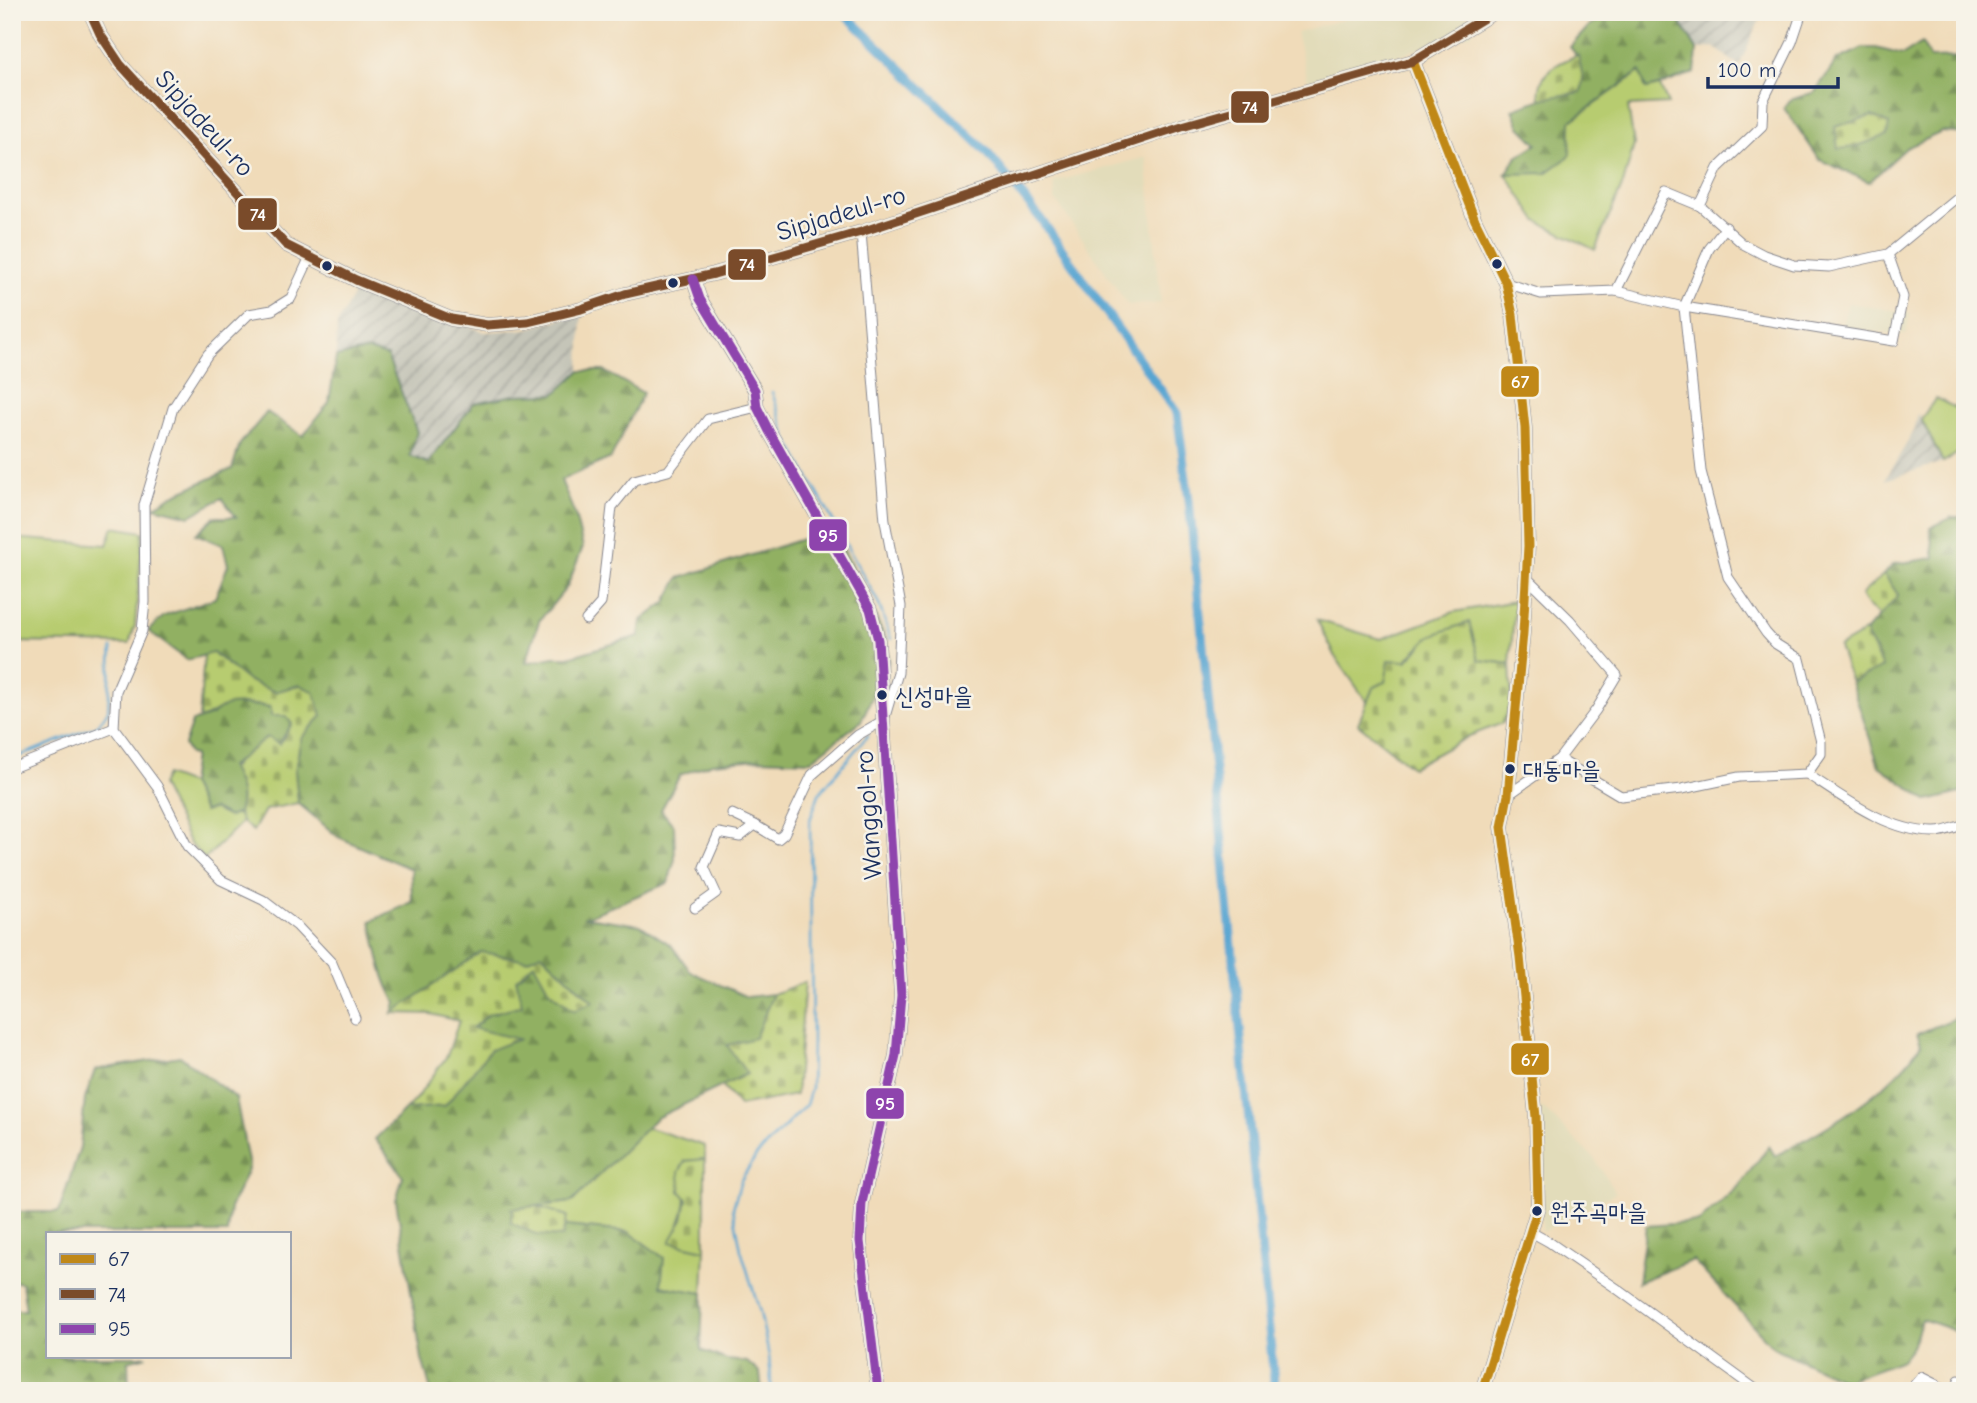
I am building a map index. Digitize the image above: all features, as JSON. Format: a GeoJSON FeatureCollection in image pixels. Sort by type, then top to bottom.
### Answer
{"type":"FeatureCollection","features":[{"type":"Feature","properties":{"kind":"street","name":"Sipjadeul-ro"},"geometry":{"type":"LineString","coordinates":[[90,12],[100,34],[120,64],[286,245],[356,280],[451,319],[487,325],[540,319],[861,232],[1182,126],[1413,61],[1494,12]]}},
{"type":"Feature","properties":{"kind":"street"},"geometry":{"type":"LineString","coordinates":[[1700,206],[1718,168],[1762,126],[1763,101],[1792,42],[1802,12]]}},
{"type":"Feature","properties":{"kind":"street"},"geometry":{"type":"LineString","coordinates":[[1413,61],[1475,220],[1506,284],[1513,315],[1525,428],[1527,578],[1508,795],[1502,827],[1520,957],[1538,1147],[1538,1207],[1482,1391]]}},
{"type":"Feature","properties":{"kind":"street"},"geometry":{"type":"LineString","coordinates":[[1616,291],[1666,192],[1700,206],[1743,244],[1764,255],[1794,265],[1829,267],[1888,254],[1965,188]]}},
{"type":"Feature","properties":{"kind":"street"},"geometry":{"type":"LineString","coordinates":[[1726,227],[1709,249],[1684,307],[1701,471],[1728,577],[1766,633],[1800,659],[1821,742],[1821,754],[1807,774]]}},
{"type":"Feature","properties":{"kind":"street"},"geometry":{"type":"LineString","coordinates":[[732,814],[778,839],[784,834],[812,775],[858,734],[884,720],[898,673],[901,606],[885,521],[861,232]]}},
{"type":"Feature","properties":{"kind":"street"},"geometry":{"type":"LineString","coordinates":[[1506,284],[1541,294],[1616,291],[1684,307],[1894,341],[1903,297],[1888,254]]}},
{"type":"Feature","properties":{"kind":"street"},"geometry":{"type":"LineString","coordinates":[[310,257],[291,298],[272,310],[249,314],[208,354],[173,408],[144,505],[145,602],[142,631],[116,691],[114,728],[157,786],[187,846],[221,880],[263,900],[296,926],[332,963],[355,1018]]}},
{"type":"Feature","properties":{"kind":"street","name":"Wanggol-ro"},"geometry":{"type":"LineString","coordinates":[[692,279],[700,299],[755,390],[757,407],[870,609],[878,640],[901,995],[896,1055],[862,1203],[860,1241],[878,1391]]}},
{"type":"Feature","properties":{"kind":"street"},"geometry":{"type":"LineString","coordinates":[[586,620],[601,603],[612,507],[634,480],[668,471],[708,419],[757,407]]}},
{"type":"Feature","properties":{"kind":"street"},"geometry":{"type":"LineString","coordinates":[[1508,795],[1559,759],[1596,710],[1617,675],[1570,620],[1527,578]]}},
{"type":"Feature","properties":{"kind":"street"},"geometry":{"type":"LineString","coordinates":[[12,768],[114,728]]}},
{"type":"Feature","properties":{"kind":"street"},"geometry":{"type":"LineString","coordinates":[[1559,759],[1621,796],[1682,789],[1739,778],[1807,774],[1869,813],[1903,826],[1935,833],[1965,824]]}},
{"type":"Feature","properties":{"kind":"street"},"geometry":{"type":"LineString","coordinates":[[695,908],[716,892],[704,867],[719,832],[740,838],[755,825]]}},
{"type":"Feature","properties":{"kind":"street"},"geometry":{"type":"LineString","coordinates":[[1531,1232],[1616,1288],[1758,1391]]}},
{"type":"Feature","properties":{"kind":"street"},"geometry":{"type":"LineString","coordinates":[[1909,1391],[1921,1377],[1949,1391]]}},
{"type":"Feature","properties":{"kind":"street"},"geometry":{"type":"LineString","coordinates":[[1956,1391],[1959,1380]]}},
{"type":"Feature","properties":{"kind":"shaded area"},"geometry":{"type":"Polygon","coordinates":[[[1373,12],[1459,12],[1472,19],[1472,34],[1308,81],[1296,32],[1373,12]]]}},
{"type":"Feature","properties":{"kind":"shaded area"},"geometry":{"type":"Polygon","coordinates":[[[1667,12],[1781,12],[1779,16],[1761,17],[1739,66],[1714,47],[1697,50],[1679,21],[1667,12]]]}},
{"type":"Feature","properties":{"kind":"shaded area"},"geometry":{"type":"Polygon","coordinates":[[[1146,157],[1161,303],[1128,305],[1055,199],[1054,182],[1146,157]]]}},
{"type":"Feature","properties":{"kind":"shaded area"},"geometry":{"type":"Polygon","coordinates":[[[358,286],[485,332],[526,329],[582,313],[580,371],[555,394],[515,395],[463,416],[429,463],[410,456],[368,350],[336,357],[337,325],[358,286]]]}},
{"type":"Feature","properties":{"kind":"shaded area"},"geometry":{"type":"Polygon","coordinates":[[[1848,303],[1910,313],[1906,334],[1841,329],[1848,303]]]}},
{"type":"Feature","properties":{"kind":"shaded area"},"geometry":{"type":"Polygon","coordinates":[[[1918,413],[1943,462],[1885,480],[1914,431],[1918,413]]]}},
{"type":"Feature","properties":{"kind":"shaded area"},"geometry":{"type":"Polygon","coordinates":[[[1541,1106],[1594,1158],[1616,1193],[1542,1232],[1541,1106]]]}},
{"type":"Feature","properties":{"kind":"green space"},"geometry":{"type":"Polygon","coordinates":[[[1610,12],[1667,12],[1679,20],[1697,50],[1695,73],[1646,89],[1640,71],[1571,121],[1570,156],[1546,173],[1506,174],[1517,157],[1537,144],[1520,127],[1513,109],[1550,96],[1581,92],[1581,68],[1570,47],[1589,26],[1610,12]]]}},
{"type":"Feature","properties":{"kind":"green space"},"geometry":{"type":"Polygon","coordinates":[[[1922,43],[1930,58],[1965,57],[1965,134],[1942,132],[1906,148],[1869,182],[1820,160],[1784,108],[1790,100],[1815,92],[1837,60],[1863,48],[1876,48],[1903,55],[1922,43]]]}},
{"type":"Feature","properties":{"kind":"green space"},"geometry":{"type":"Polygon","coordinates":[[[1578,55],[1583,78],[1581,92],[1540,99],[1541,82],[1550,70],[1578,55]]]}},
{"type":"Feature","properties":{"kind":"green space"},"geometry":{"type":"Polygon","coordinates":[[[1641,71],[1646,89],[1660,86],[1668,104],[1628,106],[1634,145],[1623,184],[1595,250],[1537,221],[1506,174],[1520,173],[1571,121],[1641,71]]]}},
{"type":"Feature","properties":{"kind":"green space"},"geometry":{"type":"Polygon","coordinates":[[[1872,116],[1889,124],[1887,135],[1855,147],[1838,149],[1835,127],[1872,116]]]}},
{"type":"Feature","properties":{"kind":"green space"},"geometry":{"type":"Polygon","coordinates":[[[368,350],[387,356],[417,432],[410,456],[428,463],[474,403],[515,395],[555,394],[580,371],[604,371],[643,393],[611,458],[561,480],[575,515],[583,547],[567,587],[539,621],[526,663],[569,657],[639,636],[641,621],[666,602],[679,578],[815,535],[836,536],[886,639],[889,661],[861,721],[810,761],[759,759],[712,763],[680,775],[661,810],[674,826],[675,859],[668,883],[586,917],[640,925],[671,945],[691,972],[747,997],[773,994],[755,1038],[747,1074],[656,1118],[572,1202],[512,1209],[562,1237],[565,1226],[629,1232],[664,1258],[661,1286],[703,1293],[701,1350],[727,1360],[747,1362],[760,1373],[762,1391],[431,1391],[422,1359],[396,1200],[403,1176],[375,1139],[406,1109],[445,1106],[490,1049],[517,1040],[472,1029],[489,1014],[522,1005],[516,979],[535,962],[549,990],[574,1010],[593,1002],[541,953],[527,960],[481,952],[393,1013],[396,1002],[383,973],[371,921],[412,902],[411,869],[338,837],[298,803],[295,771],[301,738],[322,716],[300,685],[275,692],[248,681],[213,653],[187,660],[148,631],[164,616],[215,598],[228,565],[223,545],[196,534],[214,517],[236,517],[222,498],[190,516],[154,507],[171,496],[232,469],[240,444],[267,412],[303,436],[329,402],[336,357],[368,350]]]}},
{"type":"Feature","properties":{"kind":"green space"},"geometry":{"type":"Polygon","coordinates":[[[1936,398],[1955,408],[1965,407],[1965,449],[1943,462],[1921,419],[1936,398]]]}},
{"type":"Feature","properties":{"kind":"green space"},"geometry":{"type":"Polygon","coordinates":[[[1952,517],[1965,517],[1965,792],[1928,801],[1879,766],[1851,682],[1882,667],[1865,632],[1898,595],[1884,574],[1894,564],[1934,558],[1930,528],[1952,517]]]}},
{"type":"Feature","properties":{"kind":"green space"},"geometry":{"type":"Polygon","coordinates":[[[113,527],[143,532],[135,626],[129,644],[12,642],[12,538],[107,545],[113,527]]]}},
{"type":"Feature","properties":{"kind":"green space"},"geometry":{"type":"Polygon","coordinates":[[[1884,574],[1898,595],[1880,616],[1868,607],[1861,595],[1884,574]]]}},
{"type":"Feature","properties":{"kind":"green space"},"geometry":{"type":"Polygon","coordinates":[[[1515,601],[1510,664],[1479,660],[1469,622],[1430,636],[1385,682],[1373,688],[1367,702],[1337,659],[1317,620],[1381,639],[1454,612],[1515,601]]]}},
{"type":"Feature","properties":{"kind":"green space"},"geometry":{"type":"Polygon","coordinates":[[[1469,622],[1479,660],[1510,664],[1512,701],[1503,723],[1469,736],[1412,767],[1358,724],[1373,688],[1385,682],[1389,660],[1407,661],[1430,636],[1469,622]]]}},
{"type":"Feature","properties":{"kind":"green space"},"geometry":{"type":"Polygon","coordinates":[[[1865,632],[1882,667],[1851,682],[1839,647],[1865,632]]]}},
{"type":"Feature","properties":{"kind":"green space"},"geometry":{"type":"Polygon","coordinates":[[[213,653],[248,681],[275,692],[300,685],[314,692],[322,716],[301,738],[295,771],[298,803],[265,810],[253,831],[242,822],[238,813],[240,790],[231,769],[267,737],[279,744],[292,724],[286,716],[271,716],[271,707],[250,704],[227,706],[199,719],[204,655],[213,653]]]}},
{"type":"Feature","properties":{"kind":"green space"},"geometry":{"type":"Polygon","coordinates":[[[226,704],[271,708],[279,711],[292,724],[279,744],[266,738],[230,766],[238,783],[240,801],[238,813],[229,817],[213,809],[204,812],[190,784],[194,755],[189,754],[184,745],[192,722],[212,715],[226,704]]]}},
{"type":"Feature","properties":{"kind":"green space"},"geometry":{"type":"Polygon","coordinates":[[[166,775],[190,784],[204,812],[213,809],[229,817],[238,813],[242,822],[205,859],[190,844],[161,785],[166,775]]]}},
{"type":"Feature","properties":{"kind":"green space"},"geometry":{"type":"Polygon","coordinates":[[[481,952],[527,960],[541,953],[593,1002],[574,1010],[549,990],[534,963],[516,979],[522,1005],[489,1014],[472,1028],[518,1039],[490,1050],[445,1106],[406,1109],[447,1056],[459,1021],[431,1014],[393,1013],[481,952]]]}},
{"type":"Feature","properties":{"kind":"green space"},"geometry":{"type":"Polygon","coordinates":[[[805,982],[796,1095],[739,1106],[722,1086],[747,1074],[727,1045],[755,1038],[773,994],[805,982]]]}},
{"type":"Feature","properties":{"kind":"green space"},"geometry":{"type":"Polygon","coordinates":[[[1965,1014],[1965,1337],[1922,1319],[1912,1347],[1902,1360],[1845,1381],[1773,1347],[1693,1260],[1638,1282],[1646,1226],[1699,1222],[1739,1186],[1769,1146],[1775,1156],[1855,1108],[1875,1094],[1908,1062],[1921,1044],[1917,1034],[1965,1014]]]}},
{"type":"Feature","properties":{"kind":"green space"},"geometry":{"type":"Polygon","coordinates":[[[180,1056],[236,1098],[249,1167],[230,1208],[227,1232],[46,1232],[46,1358],[139,1358],[128,1361],[129,1391],[12,1391],[12,1310],[26,1310],[22,1283],[12,1281],[12,1212],[59,1212],[80,1147],[85,1099],[95,1070],[180,1056]]]}},
{"type":"Feature","properties":{"kind":"green space"},"geometry":{"type":"Polygon","coordinates":[[[646,1127],[705,1146],[705,1159],[685,1161],[686,1203],[671,1242],[705,1250],[703,1293],[661,1286],[629,1232],[565,1226],[567,1216],[536,1206],[572,1202],[646,1127]]]}},
{"type":"Feature","properties":{"kind":"green space"},"geometry":{"type":"Polygon","coordinates":[[[705,1159],[705,1250],[670,1242],[683,1219],[687,1199],[680,1191],[679,1172],[685,1161],[705,1159]]]}},
{"type":"Feature","properties":{"kind":"green space"},"geometry":{"type":"Polygon","coordinates":[[[536,1206],[567,1216],[562,1237],[537,1235],[511,1223],[512,1209],[536,1206]]]}},
{"type":"Feature","properties":{"kind":"waterway"},"geometry":{"type":"LineString","coordinates":[[843,12],[986,151],[1040,218],[1177,413],[1189,500],[1275,1391]]}},
{"type":"Feature","properties":{"kind":"waterway"},"geometry":{"type":"LineString","coordinates":[[772,392],[787,438],[878,602],[891,639]]}},
{"type":"Feature","properties":{"kind":"waterway"},"geometry":{"type":"LineString","coordinates":[[12,759],[97,726],[108,711],[112,648]]}},
{"type":"Feature","properties":{"kind":"waterway"},"geometry":{"type":"LineString","coordinates":[[772,1391],[769,1356],[760,1312],[741,1250],[733,1208],[741,1180],[756,1156],[806,1105],[811,1088],[810,820],[819,794],[868,735]]}},
{"type":"Feature","properties":{"kind":"transit line","name":"74"},"geometry":{"type":"LineString","coordinates":[[90,12],[100,34],[120,64],[286,245],[356,280],[451,319],[487,325],[527,322],[581,309],[625,294],[714,274],[861,232],[1182,126],[1413,61],[1494,12]]}},
{"type":"Feature","properties":{"kind":"transit line","name":"67"},"geometry":{"type":"LineString","coordinates":[[1413,61],[1475,220],[1506,283],[1513,315],[1525,428],[1528,546],[1523,633],[1508,795],[1502,827],[1520,957],[1536,1117],[1538,1207],[1482,1391]]}},
{"type":"Feature","properties":{"kind":"transit line","name":"95"},"geometry":{"type":"LineString","coordinates":[[693,279],[700,299],[755,390],[757,407],[769,431],[870,609],[878,640],[901,995],[896,1055],[862,1203],[860,1241],[878,1391]]}},
{"type":"Feature","properties":{"kind":"place","name":"신성마을"},"geometry":{"type":"Point","coordinates":[882,695]}},
{"type":"Feature","properties":{"kind":"place","name":"대동마을"},"geometry":{"type":"Point","coordinates":[1510,769]}},
{"type":"Feature","properties":{"kind":"place","name":"원주곡마을"},"geometry":{"type":"Point","coordinates":[1537,1211]}}]}
